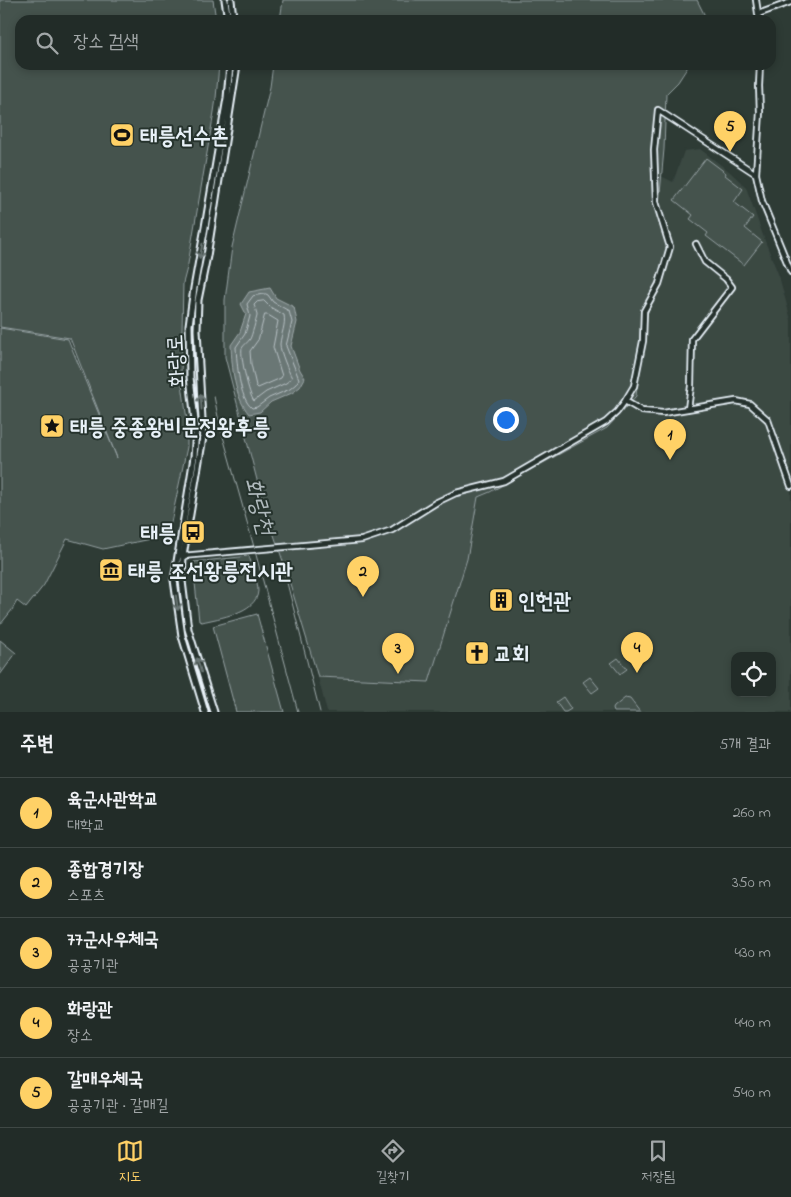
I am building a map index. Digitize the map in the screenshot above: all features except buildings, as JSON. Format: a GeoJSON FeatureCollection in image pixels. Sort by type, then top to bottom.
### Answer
{"type":"FeatureCollection","features":[{"type":"Feature","properties":{"kind":"main road"},"geometry":{"type":"LineString","coordinates":[[225,0],[227,15]]}},
{"type":"Feature","properties":{"kind":"main road"},"geometry":{"type":"LineString","coordinates":[[232,0],[234,15]]}},
{"type":"Feature","properties":{"kind":"main road","name":"화랑로"},"geometry":{"type":"LineString","coordinates":[[214,712],[188,629],[180,556],[196,430],[190,378],[189,325],[227,98],[230,70]]}},
{"type":"Feature","properties":{"kind":"main road","name":"화랑로"},"geometry":{"type":"LineString","coordinates":[[205,712],[182,636],[174,580],[203,438],[197,330],[198,300],[207,256],[235,70]]}},
{"type":"Feature","properties":{"kind":"street"},"geometry":{"type":"LineString","coordinates":[[756,0],[758,15]]}},
{"type":"Feature","properties":{"kind":"street"},"geometry":{"type":"LineString","coordinates":[[758,14],[791,2]]}},
{"type":"Feature","properties":{"kind":"street"},"geometry":{"type":"LineString","coordinates":[[760,70],[760,112],[756,174],[762,201],[791,272]]}},
{"type":"Feature","properties":{"kind":"street"},"geometry":{"type":"LineString","coordinates":[[180,556],[362,540],[392,530],[444,499],[456,494],[504,481],[606,422],[617,412],[634,386],[643,341],[644,311],[659,284],[670,247],[656,202],[654,150],[658,110],[756,174]]}},
{"type":"Feature","properties":{"kind":"street"},"geometry":{"type":"LineString","coordinates":[[688,409],[691,386],[692,339],[732,287],[726,279],[705,262],[696,244]]}},
{"type":"Feature","properties":{"kind":"street"},"geometry":{"type":"LineString","coordinates":[[625,401],[642,411],[663,413],[736,401],[750,404],[768,420],[791,486]]}},
{"type":"Feature","properties":{"kind":"shaded area"},"geometry":{"type":"Polygon","coordinates":[[[0,0],[213,0],[215,15],[15,15],[15,70],[219,70],[214,112],[188,264],[183,283],[181,377],[187,420],[187,447],[169,532],[150,539],[103,549],[67,539],[44,585],[26,608],[17,601],[0,625],[0,328],[68,339],[117,458],[70,338],[0,327],[0,0]]]}},
{"type":"Feature","properties":{"kind":"shaded area"},"geometry":{"type":"Polygon","coordinates":[[[283,0],[697,0],[704,15],[281,15],[283,0]]]}},
{"type":"Feature","properties":{"kind":"shaded area"},"geometry":{"type":"Polygon","coordinates":[[[272,70],[686,70],[678,82],[666,94],[664,149],[658,216],[668,248],[658,275],[646,319],[636,396],[607,428],[478,497],[467,559],[429,682],[318,677],[285,567],[263,503],[225,357],[225,300],[232,247],[270,87],[272,70]]]}},
{"type":"Feature","properties":{"kind":"shaded area"},"geometry":{"type":"Polygon","coordinates":[[[700,149],[746,187],[779,276],[791,320],[791,712],[327,712],[318,677],[429,682],[467,559],[478,497],[607,428],[642,343],[646,319],[658,275],[668,248],[658,216],[661,176],[673,182],[684,151],[700,149]]]}},
{"type":"Feature","properties":{"kind":"shaded area"},"geometry":{"type":"Polygon","coordinates":[[[706,158],[743,189],[734,202],[753,217],[745,228],[762,242],[744,265],[706,236],[708,233],[690,219],[693,215],[674,200],[706,158]]]}},
{"type":"Feature","properties":{"kind":"shaded area"},"geometry":{"type":"Polygon","coordinates":[[[249,556],[258,587],[256,598],[251,605],[236,613],[202,622],[199,621],[194,562],[249,556]]]}},
{"type":"Feature","properties":{"kind":"shaded area"},"geometry":{"type":"Polygon","coordinates":[[[257,614],[284,712],[236,712],[213,626],[257,614]]]}},
{"type":"Feature","properties":{"kind":"shaded area"},"geometry":{"type":"Polygon","coordinates":[[[0,640],[16,653],[0,675],[0,640]]]}},
{"type":"Feature","properties":{"kind":"shaded area"},"geometry":{"type":"Polygon","coordinates":[[[618,658],[627,669],[620,674],[611,663],[618,658]]]}},
{"type":"Feature","properties":{"kind":"shaded area"},"geometry":{"type":"Polygon","coordinates":[[[590,677],[599,688],[592,693],[583,682],[590,677]]]}},
{"type":"Feature","properties":{"kind":"shaded area"},"geometry":{"type":"Polygon","coordinates":[[[563,697],[571,709],[566,712],[563,712],[556,702],[563,697]]]}},
{"type":"Feature","properties":{"kind":"shaded area"},"geometry":{"type":"Polygon","coordinates":[[[625,698],[630,699],[640,712],[614,712],[614,707],[625,698]]]}},
{"type":"Feature","properties":{"kind":"water"},"geometry":{"type":"Polygon","coordinates":[[[270,288],[276,298],[294,307],[297,322],[291,346],[305,378],[300,387],[292,393],[271,402],[260,412],[249,414],[237,390],[233,372],[231,345],[240,332],[246,314],[241,304],[249,292],[270,288]]]}},
{"type":"Feature","properties":{"kind":"waterway","name":"화랑천"},"geometry":{"type":"LineString","coordinates":[[214,396],[219,422],[254,547]]}},
{"type":"Feature","properties":{"kind":"waterway","name":"화랑천"},"geometry":{"type":"LineString","coordinates":[[255,551],[298,712]]}},
{"type":"Feature","properties":{"kind":"waterway"},"geometry":{"type":"LineString","coordinates":[[284,571],[320,712]]}},
{"type":"Feature","properties":{"kind":"place","name":"태릉선수촌"},"geometry":{"type":"Point","coordinates":[122,135]}},
{"type":"Feature","properties":{"kind":"place","name":"갈매우체국"},"geometry":{"type":"Point","coordinates":[730,152]}},
{"type":"Feature","properties":{"kind":"place","name":"태릉 중종왕비문정왕후릉"},"geometry":{"type":"Point","coordinates":[52,426]}},
{"type":"Feature","properties":{"kind":"place","name":"육군사관학교"},"geometry":{"type":"Point","coordinates":[670,460]}},
{"type":"Feature","properties":{"kind":"place","name":"태릉"},"geometry":{"type":"Point","coordinates":[193,532]}},
{"type":"Feature","properties":{"kind":"place","name":"태릉 조선왕릉전시관"},"geometry":{"type":"Point","coordinates":[111,570]}},
{"type":"Feature","properties":{"kind":"place","name":"종합경기장"},"geometry":{"type":"Point","coordinates":[363,597]}},
{"type":"Feature","properties":{"kind":"place","name":"인헌관"},"geometry":{"type":"Point","coordinates":[501,600]}},
{"type":"Feature","properties":{"kind":"place","name":"교회"},"geometry":{"type":"Point","coordinates":[477,653]}},
{"type":"Feature","properties":{"kind":"place","name":"화랑관"},"geometry":{"type":"Point","coordinates":[637,673]}},
{"type":"Feature","properties":{"kind":"place","name":"77군사우체국"},"geometry":{"type":"Point","coordinates":[398,674]}}]}
